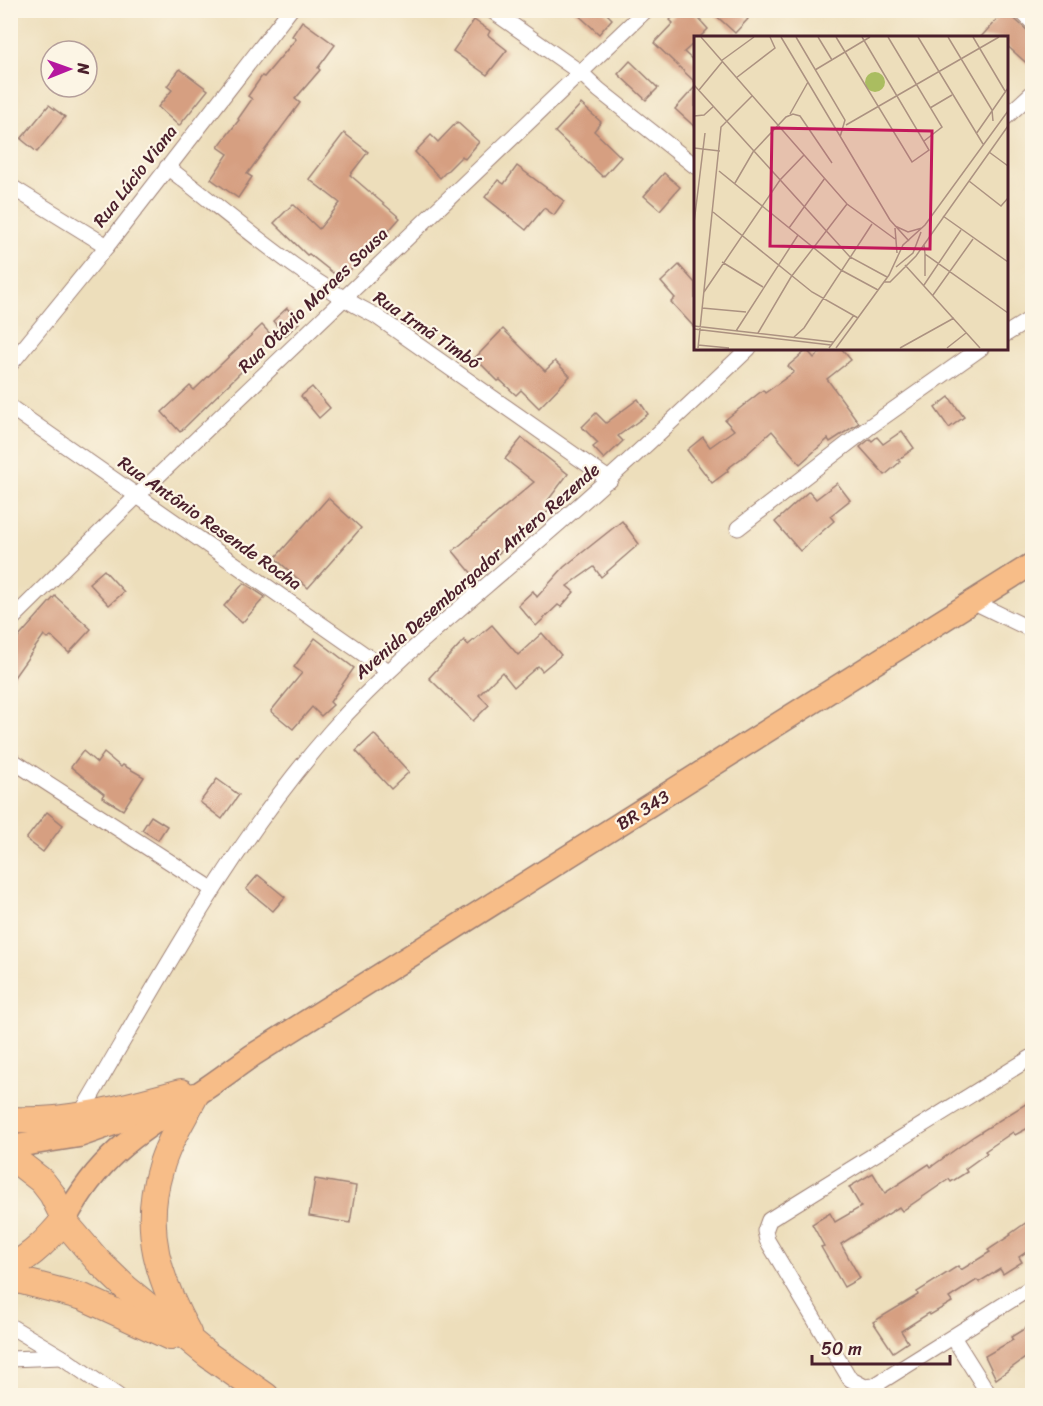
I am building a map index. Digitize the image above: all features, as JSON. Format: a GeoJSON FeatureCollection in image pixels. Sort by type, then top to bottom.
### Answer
{"type":"FeatureCollection","features":[{"type":"Feature","properties":{"kind":"highway"},"geometry":{"type":"LineString","coordinates":[[10,1120],[26,1121],[80,1115],[188,1094]]}},
{"type":"Feature","properties":{"kind":"highway"},"geometry":{"type":"LineString","coordinates":[[188,1094],[160,1169],[151,1210],[154,1250],[164,1283],[201,1349]]}},
{"type":"Feature","properties":{"kind":"highway"},"geometry":{"type":"LineString","coordinates":[[10,1156],[42,1181],[66,1218],[68,1226],[98,1261],[126,1288],[201,1349],[266,1395]]}},
{"type":"Feature","properties":{"kind":"highway"},"geometry":{"type":"LineString","coordinates":[[10,1267],[26,1259],[42,1246],[66,1218]]}},
{"type":"Feature","properties":{"kind":"highway"},"geometry":{"type":"LineString","coordinates":[[10,1278],[83,1297],[201,1349]]}},
{"type":"Feature","properties":{"kind":"main road","name":"BR 343"},"geometry":{"type":"LineString","coordinates":[[188,1094],[1032,564]]}},
{"type":"Feature","properties":{"kind":"main road"},"geometry":{"type":"LineString","coordinates":[[10,1147],[79,1136],[188,1094]]}},
{"type":"Feature","properties":{"kind":"main road"},"geometry":{"type":"LineString","coordinates":[[66,1218],[76,1199],[104,1163],[125,1143],[188,1094]]}},
{"type":"Feature","properties":{"kind":"street","name":"Rua Lúcio Viana"},"geometry":{"type":"LineString","coordinates":[[10,365],[290,10]]}},
{"type":"Feature","properties":{"kind":"street"},"geometry":{"type":"LineString","coordinates":[[491,10],[581,73],[694,165]]}},
{"type":"Feature","properties":{"kind":"street","name":"Rua Otávio Moraes Sousa"},"geometry":{"type":"LineString","coordinates":[[10,621],[137,496],[646,10]]}},
{"type":"Feature","properties":{"kind":"street"},"geometry":{"type":"LineString","coordinates":[[1020,10],[1032,22]]}},
{"type":"Feature","properties":{"kind":"street"},"geometry":{"type":"LineString","coordinates":[[1007,115],[1032,93]]}},
{"type":"Feature","properties":{"kind":"street","name":"Rua Irmã Timbó"},"geometry":{"type":"LineString","coordinates":[[167,167],[309,277],[343,299],[376,316],[610,480]]}},
{"type":"Feature","properties":{"kind":"street"},"geometry":{"type":"LineString","coordinates":[[10,186],[106,246]]}},
{"type":"Feature","properties":{"kind":"street"},"geometry":{"type":"LineString","coordinates":[[1007,333],[1032,318]]}},
{"type":"Feature","properties":{"kind":"street","name":"Avenida Desembargador Antero Rezende"},"geometry":{"type":"LineString","coordinates":[[80,1115],[212,889],[298,771],[331,731],[388,671],[610,480],[747,350]]}},
{"type":"Feature","properties":{"kind":"street"},"geometry":{"type":"LineString","coordinates":[[738,528],[880,419],[978,350]]}},
{"type":"Feature","properties":{"kind":"street","name":"Rua Antônio Resende Rocha"},"geometry":{"type":"LineString","coordinates":[[10,406],[388,671]]}},
{"type":"Feature","properties":{"kind":"street"},"geometry":{"type":"LineString","coordinates":[[972,601],[1032,630]]}},
{"type":"Feature","properties":{"kind":"street"},"geometry":{"type":"LineString","coordinates":[[10,759],[212,889]]}},
{"type":"Feature","properties":{"kind":"street"},"geometry":{"type":"LineString","coordinates":[[1032,1058],[769,1220],[766,1226],[767,1240],[850,1379],[865,1387],[874,1386],[1032,1287]]}},
{"type":"Feature","properties":{"kind":"street"},"geometry":{"type":"LineString","coordinates":[[10,1326],[62,1357],[118,1395]]}},
{"type":"Feature","properties":{"kind":"street"},"geometry":{"type":"LineString","coordinates":[[952,1337],[990,1395]]}},
{"type":"Feature","properties":{"kind":"street"},"geometry":{"type":"LineString","coordinates":[[10,1359],[62,1357]]}},
{"type":"Feature","properties":{"kind":"building"},"geometry":{"type":"Polygon","coordinates":[[[573,10],[603,10],[612,19],[599,34],[573,10]]]}},
{"type":"Feature","properties":{"kind":"building"},"geometry":{"type":"Polygon","coordinates":[[[680,10],[691,10],[708,29],[701,36],[694,36],[694,43],[684,52],[694,61],[694,81],[654,43],[673,23],[670,20],[680,10]]]}},
{"type":"Feature","properties":{"kind":"building"},"geometry":{"type":"Polygon","coordinates":[[[710,10],[738,10],[748,19],[735,33],[710,10]]]}},
{"type":"Feature","properties":{"kind":"building"},"geometry":{"type":"Polygon","coordinates":[[[1005,10],[1032,35],[1032,68],[1007,46],[1007,36],[982,36],[1005,10]]]}},
{"type":"Feature","properties":{"kind":"building"},"geometry":{"type":"Polygon","coordinates":[[[474,20],[490,31],[488,35],[507,50],[487,75],[453,51],[474,20]]]}},
{"type":"Feature","properties":{"kind":"building"},"geometry":{"type":"Polygon","coordinates":[[[302,21],[335,45],[318,68],[320,70],[295,99],[300,103],[247,174],[252,177],[238,198],[211,179],[228,154],[218,147],[239,120],[252,99],[248,96],[262,76],[264,77],[296,39],[292,36],[302,21]]]}},
{"type":"Feature","properties":{"kind":"building"},"geometry":{"type":"Polygon","coordinates":[[[630,61],[658,88],[646,100],[618,74],[630,61]]]}},
{"type":"Feature","properties":{"kind":"building"},"geometry":{"type":"Polygon","coordinates":[[[180,69],[208,90],[179,126],[158,107],[172,90],[167,86],[180,69]]]}},
{"type":"Feature","properties":{"kind":"building"},"geometry":{"type":"Polygon","coordinates":[[[694,88],[694,126],[675,109],[694,88]]]}},
{"type":"Feature","properties":{"kind":"building"},"geometry":{"type":"Polygon","coordinates":[[[581,104],[601,122],[594,131],[621,157],[603,177],[555,132],[581,104]]]}},
{"type":"Feature","properties":{"kind":"building"},"geometry":{"type":"Polygon","coordinates":[[[49,105],[65,117],[37,152],[21,139],[49,105]]]}},
{"type":"Feature","properties":{"kind":"building"},"geometry":{"type":"Polygon","coordinates":[[[457,122],[479,142],[465,159],[462,156],[440,178],[415,152],[431,135],[438,142],[457,122]]]}},
{"type":"Feature","properties":{"kind":"building"},"geometry":{"type":"Polygon","coordinates":[[[344,133],[368,152],[350,175],[400,218],[385,235],[383,234],[363,260],[360,258],[342,280],[309,254],[307,255],[274,223],[293,204],[319,229],[340,203],[309,179],[344,133]]]}},
{"type":"Feature","properties":{"kind":"building"},"geometry":{"type":"Polygon","coordinates":[[[517,166],[564,201],[554,215],[544,208],[526,230],[485,197],[498,180],[504,184],[517,166]]]}},
{"type":"Feature","properties":{"kind":"building"},"geometry":{"type":"Polygon","coordinates":[[[664,173],[680,187],[660,210],[644,196],[664,173]]]}},
{"type":"Feature","properties":{"kind":"building"},"geometry":{"type":"Polygon","coordinates":[[[679,265],[694,282],[694,327],[671,302],[675,298],[661,282],[679,265]]]}},
{"type":"Feature","properties":{"kind":"building"},"geometry":{"type":"Polygon","coordinates":[[[287,308],[299,323],[285,336],[273,321],[287,308]]]}},
{"type":"Feature","properties":{"kind":"building"},"geometry":{"type":"Polygon","coordinates":[[[262,325],[273,337],[240,367],[243,370],[180,432],[162,412],[190,386],[194,390],[262,325]]]}},
{"type":"Feature","properties":{"kind":"building"},"geometry":{"type":"Polygon","coordinates":[[[503,329],[545,371],[555,361],[570,376],[539,408],[521,390],[516,395],[500,380],[498,381],[475,358],[503,329]]]}},
{"type":"Feature","properties":{"kind":"building"},"geometry":{"type":"Polygon","coordinates":[[[807,350],[814,358],[823,350],[843,350],[851,360],[827,379],[859,423],[830,442],[828,439],[800,464],[772,431],[712,483],[687,450],[703,437],[710,447],[734,430],[725,420],[763,390],[765,393],[794,372],[788,366],[807,350]]]}},
{"type":"Feature","properties":{"kind":"building"},"geometry":{"type":"Polygon","coordinates":[[[312,387],[330,408],[319,418],[301,396],[312,387]]]}},
{"type":"Feature","properties":{"kind":"building"},"geometry":{"type":"Polygon","coordinates":[[[949,397],[964,417],[949,428],[935,408],[949,397]]]}},
{"type":"Feature","properties":{"kind":"building"},"geometry":{"type":"Polygon","coordinates":[[[638,399],[648,414],[618,436],[623,441],[604,459],[593,447],[598,443],[582,427],[596,413],[606,423],[638,399]]]}},
{"type":"Feature","properties":{"kind":"building"},"geometry":{"type":"Polygon","coordinates":[[[902,431],[914,448],[898,460],[900,462],[885,475],[860,447],[870,439],[872,441],[877,437],[883,444],[902,431]]]}},
{"type":"Feature","properties":{"kind":"building"},"geometry":{"type":"Polygon","coordinates":[[[522,438],[568,474],[546,503],[551,509],[473,575],[453,551],[534,482],[505,459],[522,438]]]}},
{"type":"Feature","properties":{"kind":"building"},"geometry":{"type":"Polygon","coordinates":[[[837,483],[850,500],[830,516],[834,521],[800,551],[775,522],[809,491],[816,499],[837,483]]]}},
{"type":"Feature","properties":{"kind":"building"},"geometry":{"type":"Polygon","coordinates":[[[328,498],[361,528],[308,588],[275,558],[328,498]]]}},
{"type":"Feature","properties":{"kind":"building"},"geometry":{"type":"Polygon","coordinates":[[[622,521],[639,544],[601,577],[594,567],[567,586],[574,592],[561,607],[558,605],[536,626],[518,605],[533,591],[537,597],[564,567],[622,521]]]}},
{"type":"Feature","properties":{"kind":"building"},"geometry":{"type":"Polygon","coordinates":[[[104,570],[124,592],[109,605],[89,583],[104,570]]]}},
{"type":"Feature","properties":{"kind":"building"},"geometry":{"type":"Polygon","coordinates":[[[244,583],[265,597],[242,623],[224,606],[244,583]]]}},
{"type":"Feature","properties":{"kind":"building"},"geometry":{"type":"Polygon","coordinates":[[[55,596],[91,629],[69,653],[51,636],[48,639],[44,635],[10,683],[10,647],[55,596]]]}},
{"type":"Feature","properties":{"kind":"building"},"geometry":{"type":"Polygon","coordinates":[[[492,625],[518,655],[542,633],[561,655],[542,671],[538,666],[514,687],[502,672],[479,695],[489,705],[473,721],[429,678],[464,640],[468,645],[492,625]]]}},
{"type":"Feature","properties":{"kind":"building"},"geometry":{"type":"Polygon","coordinates":[[[315,638],[354,668],[330,702],[333,705],[321,716],[312,707],[293,729],[271,711],[302,673],[294,667],[315,638]]]}},
{"type":"Feature","properties":{"kind":"building"},"geometry":{"type":"Polygon","coordinates":[[[374,734],[409,772],[391,789],[356,751],[374,734]]]}},
{"type":"Feature","properties":{"kind":"building"},"geometry":{"type":"Polygon","coordinates":[[[83,751],[97,763],[104,753],[121,767],[123,765],[144,777],[123,810],[102,797],[104,794],[71,767],[83,751]]]}},
{"type":"Feature","properties":{"kind":"building"},"geometry":{"type":"Polygon","coordinates":[[[217,779],[239,795],[222,819],[200,802],[217,779]]]}},
{"type":"Feature","properties":{"kind":"building"},"geometry":{"type":"Polygon","coordinates":[[[47,812],[63,825],[43,852],[26,839],[47,812]]]}},
{"type":"Feature","properties":{"kind":"building"},"geometry":{"type":"Polygon","coordinates":[[[151,816],[167,826],[158,840],[142,830],[151,816]]]}},
{"type":"Feature","properties":{"kind":"building"},"geometry":{"type":"Polygon","coordinates":[[[258,875],[285,897],[273,911],[246,889],[258,875]]]}},
{"type":"Feature","properties":{"kind":"building"},"geometry":{"type":"Polygon","coordinates":[[[1032,1100],[1032,1126],[1015,1135],[1013,1132],[985,1151],[987,1153],[965,1169],[967,1172],[951,1182],[949,1179],[902,1211],[899,1207],[841,1244],[860,1278],[844,1287],[821,1247],[824,1246],[812,1224],[830,1213],[835,1222],[861,1207],[849,1187],[873,1173],[885,1193],[929,1164],[931,1167],[974,1136],[1032,1100]]]}},
{"type":"Feature","properties":{"kind":"building"},"geometry":{"type":"Polygon","coordinates":[[[315,1179],[356,1186],[350,1223],[309,1216],[315,1179]]]}},
{"type":"Feature","properties":{"kind":"building"},"geometry":{"type":"Polygon","coordinates":[[[1027,1222],[1032,1230],[1032,1248],[1019,1257],[1022,1262],[1003,1274],[1000,1269],[979,1282],[977,1280],[949,1298],[952,1302],[930,1315],[929,1313],[901,1331],[908,1342],[893,1352],[873,1322],[918,1295],[917,1292],[958,1266],[961,1270],[990,1252],[988,1250],[1027,1222]]]}},
{"type":"Feature","properties":{"kind":"building"},"geometry":{"type":"Polygon","coordinates":[[[1032,1324],[1032,1353],[996,1379],[985,1356],[1013,1340],[1011,1337],[1032,1324]]]}}]}
